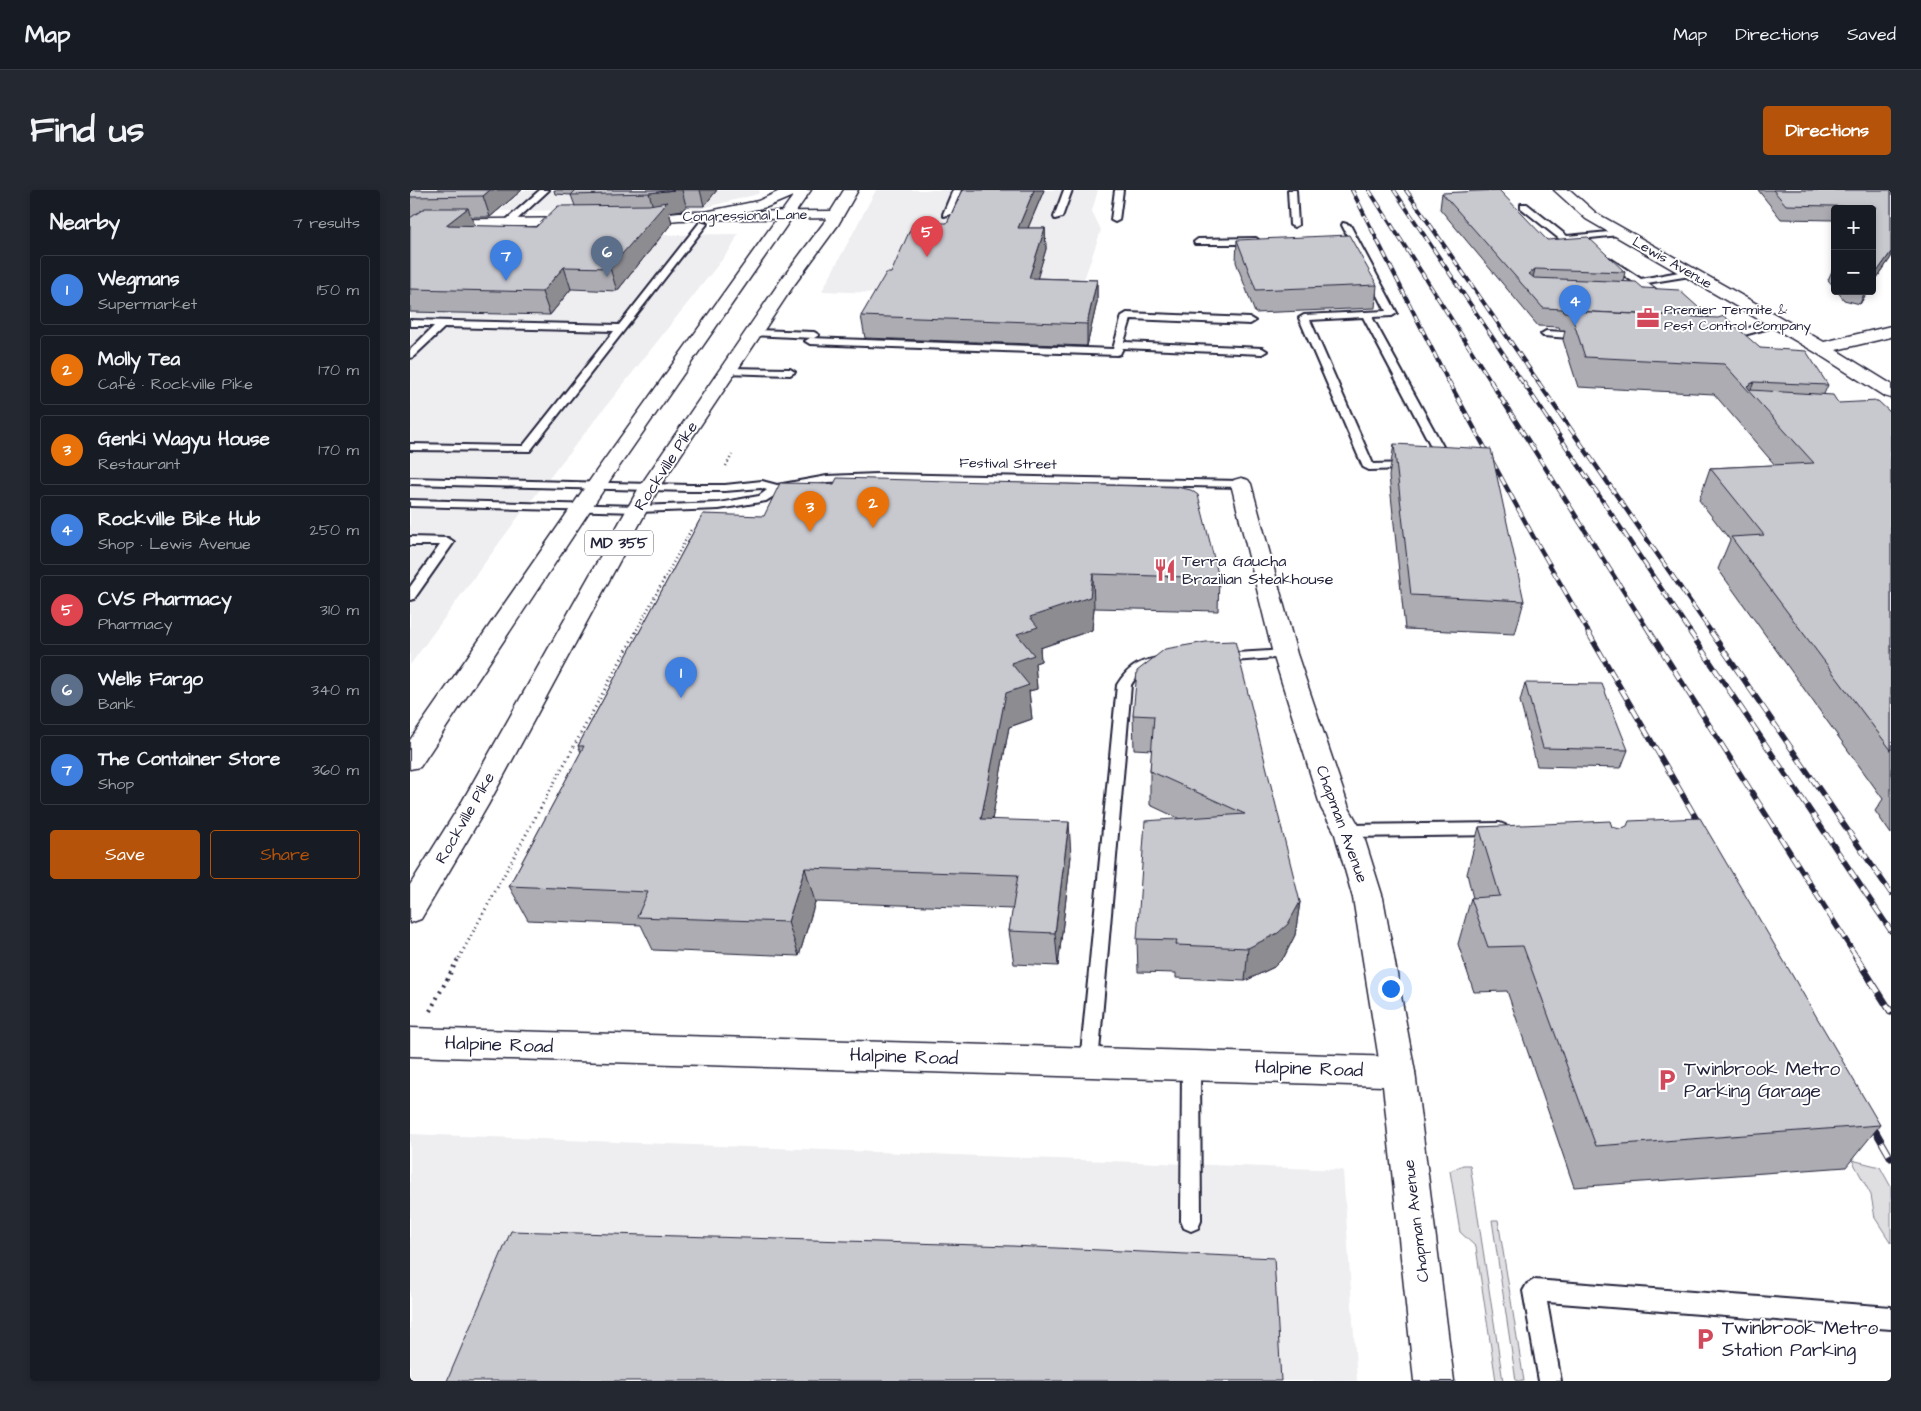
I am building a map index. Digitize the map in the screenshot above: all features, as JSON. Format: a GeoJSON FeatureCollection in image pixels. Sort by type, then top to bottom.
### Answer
{"type":"FeatureCollection","features":[{"type":"Feature","properties":{"kind":"street"},"geometry":{"type":"LineString","coordinates":[[706,220],[759,205],[794,190]]}},
{"type":"Feature","properties":{"kind":"street","name":"MD 355"},"geometry":{"type":"LineString","coordinates":[[410,760],[597,485],[804,190]]}},
{"type":"Feature","properties":{"kind":"street","name":"Rockville Pike"},"geometry":{"type":"LineString","coordinates":[[410,911],[474,805],[650,486],[851,190]]}},
{"type":"Feature","properties":{"kind":"street","name":"Lewis Avenue"},"geometry":{"type":"LineString","coordinates":[[1561,190],[1591,216],[1821,348],[1891,392]]}},
{"type":"Feature","properties":{"kind":"street","name":"Congressional Lane"},"geometry":{"type":"LineString","coordinates":[[616,221],[655,220],[678,224],[706,220],[832,220]]}},
{"type":"Feature","properties":{"kind":"street"},"geometry":{"type":"LineString","coordinates":[[414,230],[434,224],[596,221]]}},
{"type":"Feature","properties":{"kind":"street"},"geometry":{"type":"LineString","coordinates":[[1821,348],[1882,335],[1891,331]]}},
{"type":"Feature","properties":{"kind":"street","name":"Chapman Avenue"},"geometry":{"type":"LineString","coordinates":[[1241,484],[1285,654],[1327,785],[1348,831],[1368,898],[1398,1072],[1434,1381]]}},
{"type":"Feature","properties":{"kind":"street","name":"Halpine Road"},"geometry":{"type":"LineString","coordinates":[[411,1042],[1398,1072]]}},
{"type":"Feature","properties":{"kind":"lane"},"geometry":{"type":"LineString","coordinates":[[508,223],[545,190]]}},
{"type":"Feature","properties":{"kind":"lane"},"geometry":{"type":"LineString","coordinates":[[947,214],[956,190]]}},
{"type":"Feature","properties":{"kind":"lane"},"geometry":{"type":"LineString","coordinates":[[1058,217],[1068,190]]}},
{"type":"Feature","properties":{"kind":"lane"},"geometry":{"type":"LineString","coordinates":[[1115,220],[1120,190]]}},
{"type":"Feature","properties":{"kind":"lane"},"geometry":{"type":"LineString","coordinates":[[1292,190],[1294,226]]}},
{"type":"Feature","properties":{"kind":"lane"},"geometry":{"type":"LineString","coordinates":[[1524,206],[1565,239],[1619,233]]}},
{"type":"Feature","properties":{"kind":"lane"},"geometry":{"type":"LineString","coordinates":[[410,447],[526,448],[706,220]]}},
{"type":"Feature","properties":{"kind":"lane"},"geometry":{"type":"LineString","coordinates":[[1346,225],[1348,240],[1392,313],[1304,318],[1369,467],[1417,465]]}},
{"type":"Feature","properties":{"kind":"lane"},"geometry":{"type":"LineString","coordinates":[[1198,242],[1266,241]]}},
{"type":"Feature","properties":{"kind":"lane"},"geometry":{"type":"LineString","coordinates":[[1602,256],[1658,295],[1638,294]]}},
{"type":"Feature","properties":{"kind":"lane"},"geometry":{"type":"LineString","coordinates":[[1640,282],[1690,273]]}},
{"type":"Feature","properties":{"kind":"lane"},"geometry":{"type":"LineString","coordinates":[[1366,314],[1446,464],[1436,464]]}},
{"type":"Feature","properties":{"kind":"lane"},"geometry":{"type":"LineString","coordinates":[[754,333],[812,338],[1117,352],[1127,316],[1250,321]]}},
{"type":"Feature","properties":{"kind":"lane"},"geometry":{"type":"LineString","coordinates":[[410,323],[621,328]]}},
{"type":"Feature","properties":{"kind":"lane"},"geometry":{"type":"LineString","coordinates":[[1717,340],[1777,323]]}},
{"type":"Feature","properties":{"kind":"lane"},"geometry":{"type":"LineString","coordinates":[[410,355],[442,324]]}},
{"type":"Feature","properties":{"kind":"lane"},"geometry":{"type":"LineString","coordinates":[[1546,334],[1594,337]]}},
{"type":"Feature","properties":{"kind":"lane"},"geometry":{"type":"LineString","coordinates":[[1734,335],[1750,344]]}},
{"type":"Feature","properties":{"kind":"lane"},"geometry":{"type":"LineString","coordinates":[[1119,345],[1262,352]]}},
{"type":"Feature","properties":{"kind":"lane"},"geometry":{"type":"LineString","coordinates":[[729,372],[790,372]]}},
{"type":"Feature","properties":{"kind":"lane","name":"Festival Street"},"geometry":{"type":"LineString","coordinates":[[410,503],[583,506],[638,509],[704,507],[762,499],[776,489],[826,479],[877,477],[1241,484]]}},
{"type":"Feature","properties":{"kind":"lane","name":"Festival Street"},"geometry":{"type":"LineString","coordinates":[[410,481],[714,488],[762,484],[776,489]]}},
{"type":"Feature","properties":{"kind":"lane"},"geometry":{"type":"LineString","coordinates":[[410,541],[448,542],[410,596]]}},
{"type":"Feature","properties":{"kind":"lane"},"geometry":{"type":"LineString","coordinates":[[1203,659],[1285,654]]}},
{"type":"Feature","properties":{"kind":"lane"},"geometry":{"type":"LineString","coordinates":[[1089,1062],[1124,685],[1129,675],[1137,668],[1146,664],[1185,660]]}},
{"type":"Feature","properties":{"kind":"lane"},"geometry":{"type":"LineString","coordinates":[[1348,831],[1512,829]]}},
{"type":"Feature","properties":{"kind":"lane"},"geometry":{"type":"LineString","coordinates":[[1191,1066],[1191,1221]]}},
{"type":"Feature","properties":{"kind":"lane"},"geometry":{"type":"LineString","coordinates":[[1550,1381],[1534,1291],[1891,1318]]}},
{"type":"Feature","properties":{"kind":"path"},"geometry":{"type":"LineString","coordinates":[[714,488],[732,456]]}},
{"type":"Feature","properties":{"kind":"path"},"geometry":{"type":"LineString","coordinates":[[411,1042],[704,507]]}},
{"type":"Feature","properties":{"kind":"shaded area"},"geometry":{"type":"Polygon","coordinates":[[[524,190],[760,190],[758,194],[699,209],[500,211],[524,190]]]}},
{"type":"Feature","properties":{"kind":"shaded area"},"geometry":{"type":"Polygon","coordinates":[[[876,190],[1098,190],[1092,211],[1101,230],[1077,300],[822,291],[876,190]]]}},
{"type":"Feature","properties":{"kind":"shaded area"},"geometry":{"type":"Polygon","coordinates":[[[738,234],[732,247],[516,520],[410,665],[410,238],[738,234]]]}},
{"type":"Feature","properties":{"kind":"shaded area"},"geometry":{"type":"Polygon","coordinates":[[[410,1134],[1343,1170],[1357,1381],[410,1381],[410,1134]]]}},
{"type":"Feature","properties":{"kind":"shaded area"},"geometry":{"type":"Polygon","coordinates":[[[1852,1160],[1880,1167],[1891,1187],[1891,1243],[1875,1218],[1871,1195],[1852,1160]]]}},
{"type":"Feature","properties":{"kind":"shaded area"},"geometry":{"type":"Polygon","coordinates":[[[1463,1165],[1470,1165],[1503,1381],[1496,1381],[1476,1247],[1460,1232],[1450,1171],[1463,1165]]]}},
{"type":"Feature","properties":{"kind":"shaded area"},"geometry":{"type":"Polygon","coordinates":[[[1492,1220],[1498,1220],[1524,1381],[1516,1381],[1492,1220]]]}},
{"type":"Feature","properties":{"kind":"building"},"geometry":{"type":"Polygon","coordinates":[[[410,190],[490,190],[483,196],[410,197],[410,190]]]}},
{"type":"Feature","properties":{"kind":"building"},"geometry":{"type":"Polygon","coordinates":[[[576,190],[674,190],[649,193],[571,195],[576,190]]]}},
{"type":"Feature","properties":{"kind":"building"},"geometry":{"type":"Polygon","coordinates":[[[963,190],[1034,190],[1018,228],[1045,228],[1029,278],[1097,280],[1087,324],[861,316],[886,273],[891,273],[913,223],[947,223],[963,190]]]}},
{"type":"Feature","properties":{"kind":"building"},"geometry":{"type":"Polygon","coordinates":[[[1499,190],[1547,240],[1588,237],[1625,272],[1535,269],[1529,274],[1534,278],[1636,282],[1643,288],[1679,290],[1709,317],[1564,312],[1563,309],[1543,308],[1442,193],[1499,190]]]}},
{"type":"Feature","properties":{"kind":"building"},"geometry":{"type":"Polygon","coordinates":[[[1773,190],[1891,190],[1891,252],[1876,273],[1876,205],[1786,205],[1773,190]]]}},
{"type":"Feature","properties":{"kind":"building"},"geometry":{"type":"Polygon","coordinates":[[[667,202],[610,268],[564,267],[542,292],[410,289],[410,218],[425,208],[468,208],[446,225],[536,227],[558,206],[649,205],[667,202]]]}},
{"type":"Feature","properties":{"kind":"building"},"geometry":{"type":"Polygon","coordinates":[[[1349,235],[1377,285],[1256,290],[1237,240],[1349,235]]]}},
{"type":"Feature","properties":{"kind":"building"},"geometry":{"type":"Polygon","coordinates":[[[1570,311],[1718,318],[1724,316],[1760,348],[1806,351],[1828,385],[1754,382],[1747,386],[1750,390],[1833,395],[1838,403],[1878,401],[1891,413],[1891,750],[1731,537],[1764,535],[1710,468],[1814,463],[1724,364],[1585,357],[1570,311]]]}},
{"type":"Feature","properties":{"kind":"building"},"geometry":{"type":"Polygon","coordinates":[[[1394,444],[1491,449],[1524,601],[1411,595],[1394,444]]]}},
{"type":"Feature","properties":{"kind":"building"},"geometry":{"type":"Polygon","coordinates":[[[837,478],[1177,487],[1191,490],[1198,495],[1219,578],[1093,574],[1090,597],[1030,617],[1038,627],[1017,634],[1034,655],[1011,663],[1029,685],[1006,693],[981,819],[1069,822],[1055,933],[1009,931],[1018,875],[805,868],[788,922],[637,917],[648,892],[509,886],[584,746],[578,746],[703,514],[764,516],[780,483],[834,484],[837,478]]]}},
{"type":"Feature","properties":{"kind":"building"},"geometry":{"type":"Polygon","coordinates":[[[1235,641],[1300,902],[1288,924],[1278,933],[1248,948],[1176,945],[1177,940],[1137,939],[1145,821],[1245,814],[1150,771],[1154,716],[1133,715],[1137,671],[1165,649],[1206,642],[1235,641]]]}},
{"type":"Feature","properties":{"kind":"building"},"geometry":{"type":"Polygon","coordinates":[[[1525,683],[1602,684],[1628,750],[1543,748],[1525,683]]]}},
{"type":"Feature","properties":{"kind":"building","name":"Twinbrook Metro Parking Garage"},"geometry":{"type":"Polygon","coordinates":[[[1700,818],[1880,1125],[1596,1146],[1523,946],[1488,947],[1471,898],[1500,896],[1479,827],[1610,821],[1612,827],[1620,829],[1627,826],[1629,821],[1700,818]]]}},
{"type":"Feature","properties":{"kind":"building"},"geometry":{"type":"Polygon","coordinates":[[[511,1231],[1012,1246],[1274,1258],[1281,1381],[447,1381],[511,1231]]]}},
{"type":"Feature","properties":{"kind":"railway"},"geometry":{"type":"LineString","coordinates":[[1352,190],[1449,383]]}},
{"type":"Feature","properties":{"kind":"railway"},"geometry":{"type":"LineString","coordinates":[[1369,190],[1492,383]]}},
{"type":"Feature","properties":{"kind":"railway"},"geometry":{"type":"LineString","coordinates":[[1394,190],[1523,383]]}},
{"type":"Feature","properties":{"kind":"railway"},"geometry":{"type":"LineString","coordinates":[[1406,190],[1539,383]]}},
{"type":"Feature","properties":{"kind":"railway"},"geometry":{"type":"LineString","coordinates":[[1449,382],[1533,536],[1589,633]]}},
{"type":"Feature","properties":{"kind":"railway"},"geometry":{"type":"LineString","coordinates":[[1491,382],[1650,633]]}},
{"type":"Feature","properties":{"kind":"railway"},"geometry":{"type":"LineString","coordinates":[[1523,382],[1691,633]]}},
{"type":"Feature","properties":{"kind":"railway"},"geometry":{"type":"LineString","coordinates":[[1538,382],[1712,633]]}},
{"type":"Feature","properties":{"kind":"railway"},"geometry":{"type":"LineString","coordinates":[[1588,632],[1703,830]]}},
{"type":"Feature","properties":{"kind":"railway"},"geometry":{"type":"LineString","coordinates":[[1650,632],[1857,958]]}},
{"type":"Feature","properties":{"kind":"railway"},"geometry":{"type":"LineString","coordinates":[[1690,632],[1891,931]]}},
{"type":"Feature","properties":{"kind":"railway"},"geometry":{"type":"LineString","coordinates":[[1711,632],[1891,893]]}},
{"type":"Feature","properties":{"kind":"railway"},"geometry":{"type":"LineString","coordinates":[[1856,957],[1891,1012]]}},
{"type":"Feature","properties":{"kind":"railway"},"geometry":{"type":"LineString","coordinates":[[1868,1118],[1891,1158]]}},
{"type":"Feature","properties":{"kind":"place","name":"CVS Pharmacy"},"geometry":{"type":"Point","coordinates":[927,257]}},
{"type":"Feature","properties":{"kind":"place","name":"Wells Fargo"},"geometry":{"type":"Point","coordinates":[607,277]}},
{"type":"Feature","properties":{"kind":"place","name":"The Container Store"},"geometry":{"type":"Point","coordinates":[506,281]}},
{"type":"Feature","properties":{"kind":"place","name":"Premier Termite & Pest Control Company"},"geometry":{"type":"Point","coordinates":[1648,318]}},
{"type":"Feature","properties":{"kind":"place","name":"Rockville Bike Hub"},"geometry":{"type":"Point","coordinates":[1575,326]}},
{"type":"Feature","properties":{"kind":"place","name":"Molly Tea"},"geometry":{"type":"Point","coordinates":[873,528]}},
{"type":"Feature","properties":{"kind":"place","name":"Genki Wagyu House"},"geometry":{"type":"Point","coordinates":[810,532]}},
{"type":"Feature","properties":{"kind":"place","name":"Terra Gaucha Brazilian Steakhouse"},"geometry":{"type":"Point","coordinates":[1165,570]}},
{"type":"Feature","properties":{"kind":"place","name":"Wegmans"},"geometry":{"type":"Point","coordinates":[681,698]}},
{"type":"Feature","properties":{"kind":"place","name":"Twinbrook Metro Parking Garage"},"geometry":{"type":"Point","coordinates":[1667,1080]}},
{"type":"Feature","properties":{"kind":"place","name":"Twinbrook Metro Station Parking"},"geometry":{"type":"Point","coordinates":[1705,1339]}}]}
